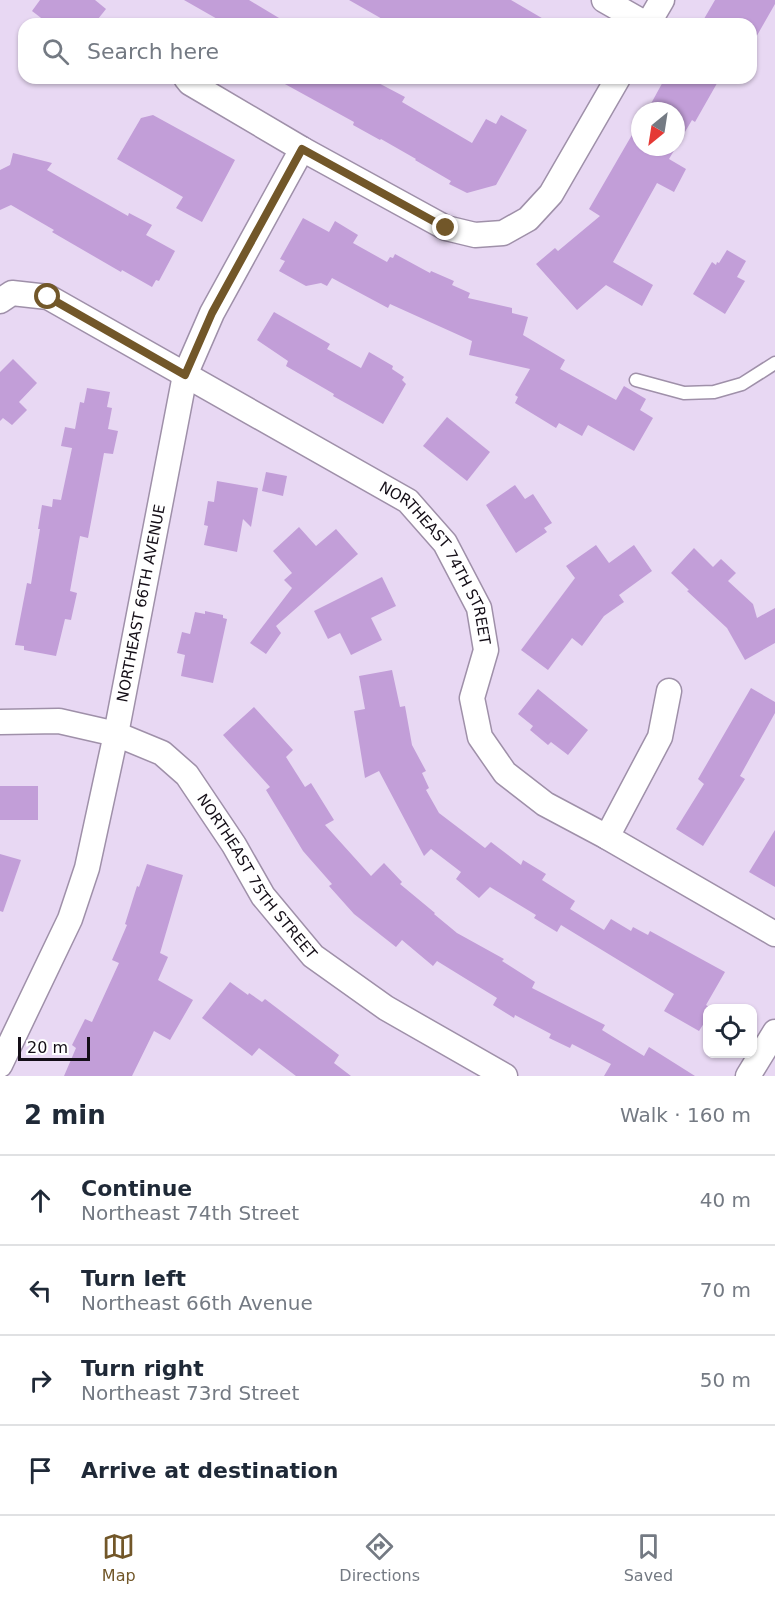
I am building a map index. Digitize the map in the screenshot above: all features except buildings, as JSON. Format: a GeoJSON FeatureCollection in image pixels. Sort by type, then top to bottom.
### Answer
{"type":"FeatureCollection","features":[{"type":"Feature","properties":{"kind":"street"},"geometry":{"type":"LineString","coordinates":[[604,0],[636,18]]}},
{"type":"Feature","properties":{"kind":"street"},"geometry":{"type":"LineString","coordinates":[[651,18],[662,0]]}},
{"type":"Feature","properties":{"kind":"street"},"geometry":{"type":"LineString","coordinates":[[192,84],[302,149],[446,228],[475,235],[503,233],[528,219],[551,194],[615,84]]}},
{"type":"Feature","properties":{"kind":"street","name":"NORTHEAST 66TH AVENUE"},"geometry":{"type":"LineString","coordinates":[[0,1065],[70,919],[84,878],[116,734],[185,375],[212,313],[302,149]]}},
{"type":"Feature","properties":{"kind":"street","name":"NORTHEAST 74TH STREET"},"geometry":{"type":"LineString","coordinates":[[6,297],[48,297],[408,501],[445,543],[479,608],[486,650],[472,698],[480,737],[505,773],[544,804],[607,837],[775,934]]}},
{"type":"Feature","properties":{"kind":"street"},"geometry":{"type":"LineString","coordinates":[[607,837],[660,737],[669,691]]}},
{"type":"Feature","properties":{"kind":"street","name":"NORTHEAST 75TH STREET"},"geometry":{"type":"LineString","coordinates":[[0,722],[59,721],[116,734],[162,753],[188,775],[234,845],[263,896],[313,956],[386,1008],[505,1076]]}},
{"type":"Feature","properties":{"kind":"street"},"geometry":{"type":"LineString","coordinates":[[748,1076],[775,1032]]}},
{"type":"Feature","properties":{"kind":"lane"},"geometry":{"type":"LineString","coordinates":[[636,380],[684,393],[714,392],[742,384],[775,363]]}},
{"type":"Feature","properties":{"kind":"route"},"geometry":{"type":"LineString","coordinates":[[48,297],[185,375],[212,313],[302,149],[446,228]]}}]}
